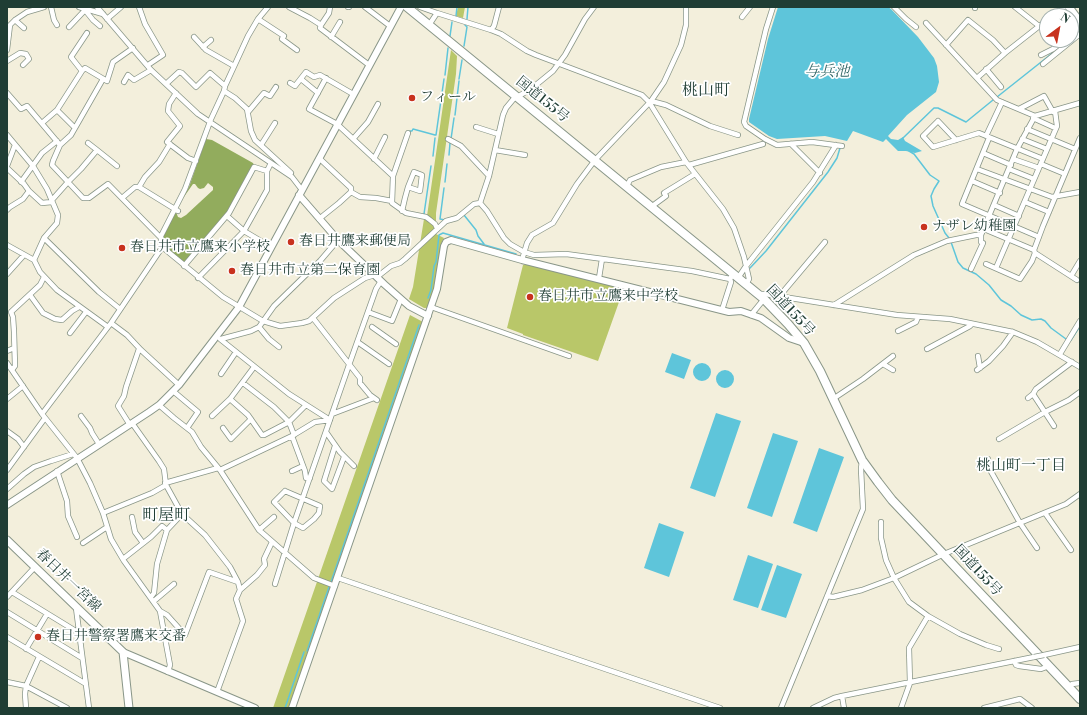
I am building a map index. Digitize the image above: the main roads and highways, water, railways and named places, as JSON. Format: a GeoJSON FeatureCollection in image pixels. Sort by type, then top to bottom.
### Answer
{"type":"FeatureCollection","features":[{"type":"Feature","properties":{"kind":"highway","name":"国道155号"},"geometry":{"type":"LineString","coordinates":[[407,7],[595,160],[734,277],[746,284],[788,324],[804,343],[820,371],[862,460],[892,500],[1080,699]]}},
{"type":"Feature","properties":{"kind":"main road"},"geometry":{"type":"LineString","coordinates":[[1069,7],[1080,22]]}},
{"type":"Feature","properties":{"kind":"main road","name":"春日井一宮線"},"geometry":{"type":"LineString","coordinates":[[7,540],[122,652],[129,708]]}},
{"type":"Feature","properties":{"kind":"water","name":"与兵池"},"geometry":{"type":"Polygon","coordinates":[[[778,7],[888,7],[891,9],[918,37],[934,58],[937,66],[939,82],[936,92],[907,115],[888,136],[891,139],[898,140],[903,137],[905,141],[922,151],[915,153],[898,151],[886,139],[883,142],[853,131],[847,141],[825,136],[777,139],[769,136],[749,122],[768,39],[778,7]]]}},
{"type":"Feature","properties":{"kind":"water"},"geometry":{"type":"Polygon","coordinates":[[[672,353],[691,360],[684,379],[665,372],[672,353]]]}},
{"type":"Feature","properties":{"kind":"water"},"geometry":{"type":"Polygon","coordinates":[[[702,363],[708,366],[711,372],[708,378],[702,381],[696,378],[693,372],[696,366],[702,363]]]}},
{"type":"Feature","properties":{"kind":"water"},"geometry":{"type":"Polygon","coordinates":[[[725,370],[731,373],[734,379],[731,385],[725,388],[719,385],[716,379],[719,373],[725,370]]]}},
{"type":"Feature","properties":{"kind":"water"},"geometry":{"type":"Polygon","coordinates":[[[716,413],[741,421],[715,497],[690,488],[716,413]]]}},
{"type":"Feature","properties":{"kind":"water"},"geometry":{"type":"Polygon","coordinates":[[[773,433],[798,441],[772,517],[747,508],[773,433]]]}},
{"type":"Feature","properties":{"kind":"water"},"geometry":{"type":"Polygon","coordinates":[[[819,448],[844,457],[817,532],[793,523],[819,448]]]}},
{"type":"Feature","properties":{"kind":"water"},"geometry":{"type":"Polygon","coordinates":[[[659,523],[684,532],[669,577],[644,568],[659,523]]]}},
{"type":"Feature","properties":{"kind":"water"},"geometry":{"type":"Polygon","coordinates":[[[748,555],[773,564],[758,608],[733,600],[748,555]]]}},
{"type":"Feature","properties":{"kind":"water"},"geometry":{"type":"Polygon","coordinates":[[[777,565],[802,574],[786,618],[761,610],[777,565]]]}},
{"type":"Feature","properties":{"kind":"waterway"},"geometry":{"type":"LineString","coordinates":[[456,16],[457,7]]}},
{"type":"Feature","properties":{"kind":"waterway"},"geometry":{"type":"LineString","coordinates":[[467,19],[468,7]]}},
{"type":"Feature","properties":{"kind":"waterway"},"geometry":{"type":"LineString","coordinates":[[450,36],[452,22]]}},
{"type":"Feature","properties":{"kind":"waterway"},"geometry":{"type":"LineString","coordinates":[[464,46],[467,27],[465,25]]}},
{"type":"Feature","properties":{"kind":"waterway"},"geometry":{"type":"LineString","coordinates":[[445,75],[448,48]]}},
{"type":"Feature","properties":{"kind":"waterway"},"geometry":{"type":"LineString","coordinates":[[997,97],[1055,51]]}},
{"type":"Feature","properties":{"kind":"waterway"},"geometry":{"type":"LineString","coordinates":[[459,79],[462,60]]}},
{"type":"Feature","properties":{"kind":"waterway"},"geometry":{"type":"LineString","coordinates":[[436,135],[444,79]]}},
{"type":"Feature","properties":{"kind":"waterway"},"geometry":{"type":"LineString","coordinates":[[455,115],[459,81]]}},
{"type":"Feature","properties":{"kind":"waterway"},"geometry":{"type":"LineString","coordinates":[[903,138],[934,108],[938,108],[966,122],[993,100]]}},
{"type":"Feature","properties":{"kind":"waterway"},"geometry":{"type":"LineString","coordinates":[[451,139],[454,118]]}},
{"type":"Feature","properties":{"kind":"waterway"},"geometry":{"type":"LineString","coordinates":[[410,131],[413,129],[435,135]]}},
{"type":"Feature","properties":{"kind":"waterway"},"geometry":{"type":"LineString","coordinates":[[433,156],[435,138]]}},
{"type":"Feature","properties":{"kind":"waterway"},"geometry":{"type":"LineString","coordinates":[[449,155],[450,143]]}},
{"type":"Feature","properties":{"kind":"waterway"},"geometry":{"type":"LineString","coordinates":[[750,268],[766,251],[828,172],[837,158],[840,148]]}},
{"type":"Feature","properties":{"kind":"waterway"},"geometry":{"type":"LineString","coordinates":[[909,151],[914,154],[930,175],[939,181],[931,196],[933,206],[945,233],[949,238]]}},
{"type":"Feature","properties":{"kind":"waterway"},"geometry":{"type":"LineString","coordinates":[[445,182],[447,164]]}},
{"type":"Feature","properties":{"kind":"waterway"},"geometry":{"type":"LineString","coordinates":[[424,214],[431,166]]}},
{"type":"Feature","properties":{"kind":"waterway"},"geometry":{"type":"LineString","coordinates":[[444,188],[440,219],[445,220]]}},
{"type":"Feature","properties":{"kind":"waterway"},"geometry":{"type":"LineString","coordinates":[[464,215],[476,230],[478,236],[484,244]]}},
{"type":"Feature","properties":{"kind":"waterway"},"geometry":{"type":"LineString","coordinates":[[428,298],[436,262],[439,235],[443,233],[516,254]]}},
{"type":"Feature","properties":{"kind":"waterway"},"geometry":{"type":"LineString","coordinates":[[951,242],[958,262],[963,268],[976,274],[989,285],[1001,300],[1021,315],[1032,320],[1041,319],[1045,321],[1051,328],[1066,339]]}},
{"type":"Feature","properties":{"kind":"waterway"},"geometry":{"type":"LineString","coordinates":[[331,582],[419,325]]}},
{"type":"Feature","properties":{"kind":"waterway"},"geometry":{"type":"LineString","coordinates":[[1071,340],[1080,326]]}},
{"type":"Feature","properties":{"kind":"waterway"},"geometry":{"type":"LineString","coordinates":[[307,651],[329,587]]}},
{"type":"Feature","properties":{"kind":"waterway"},"geometry":{"type":"LineString","coordinates":[[285,708],[304,652]]}},
{"type":"Feature","properties":{"kind":"place","name":"フィール"},"geometry":{"type":"Point","coordinates":[412,98]}},
{"type":"Feature","properties":{"kind":"place","name":"ナザレ幼稚園"},"geometry":{"type":"Point","coordinates":[924,227]}},
{"type":"Feature","properties":{"kind":"place","name":"春日井鷹来郵便局"},"geometry":{"type":"Point","coordinates":[291,242]}},
{"type":"Feature","properties":{"kind":"place","name":"春日井市立鷹来小学校"},"geometry":{"type":"Point","coordinates":[122,248]}},
{"type":"Feature","properties":{"kind":"place","name":"春日井市立第二保育園"},"geometry":{"type":"Point","coordinates":[232,271]}},
{"type":"Feature","properties":{"kind":"place","name":"春日井市立鷹来中学校"},"geometry":{"type":"Point","coordinates":[530,297]}},
{"type":"Feature","properties":{"kind":"place","name":"春日井警察署鷹来交番"},"geometry":{"type":"Point","coordinates":[38,637]}},
{"type":"Feature","properties":{"kind":"district","name":"桃山町"},"geometry":{"type":"Point","coordinates":[706,91]}},
{"type":"Feature","properties":{"kind":"district","name":"桃山町一丁目"},"geometry":{"type":"Point","coordinates":[1021,466]}},
{"type":"Feature","properties":{"kind":"district","name":"町屋町"},"geometry":{"type":"Point","coordinates":[166,516]}}]}
